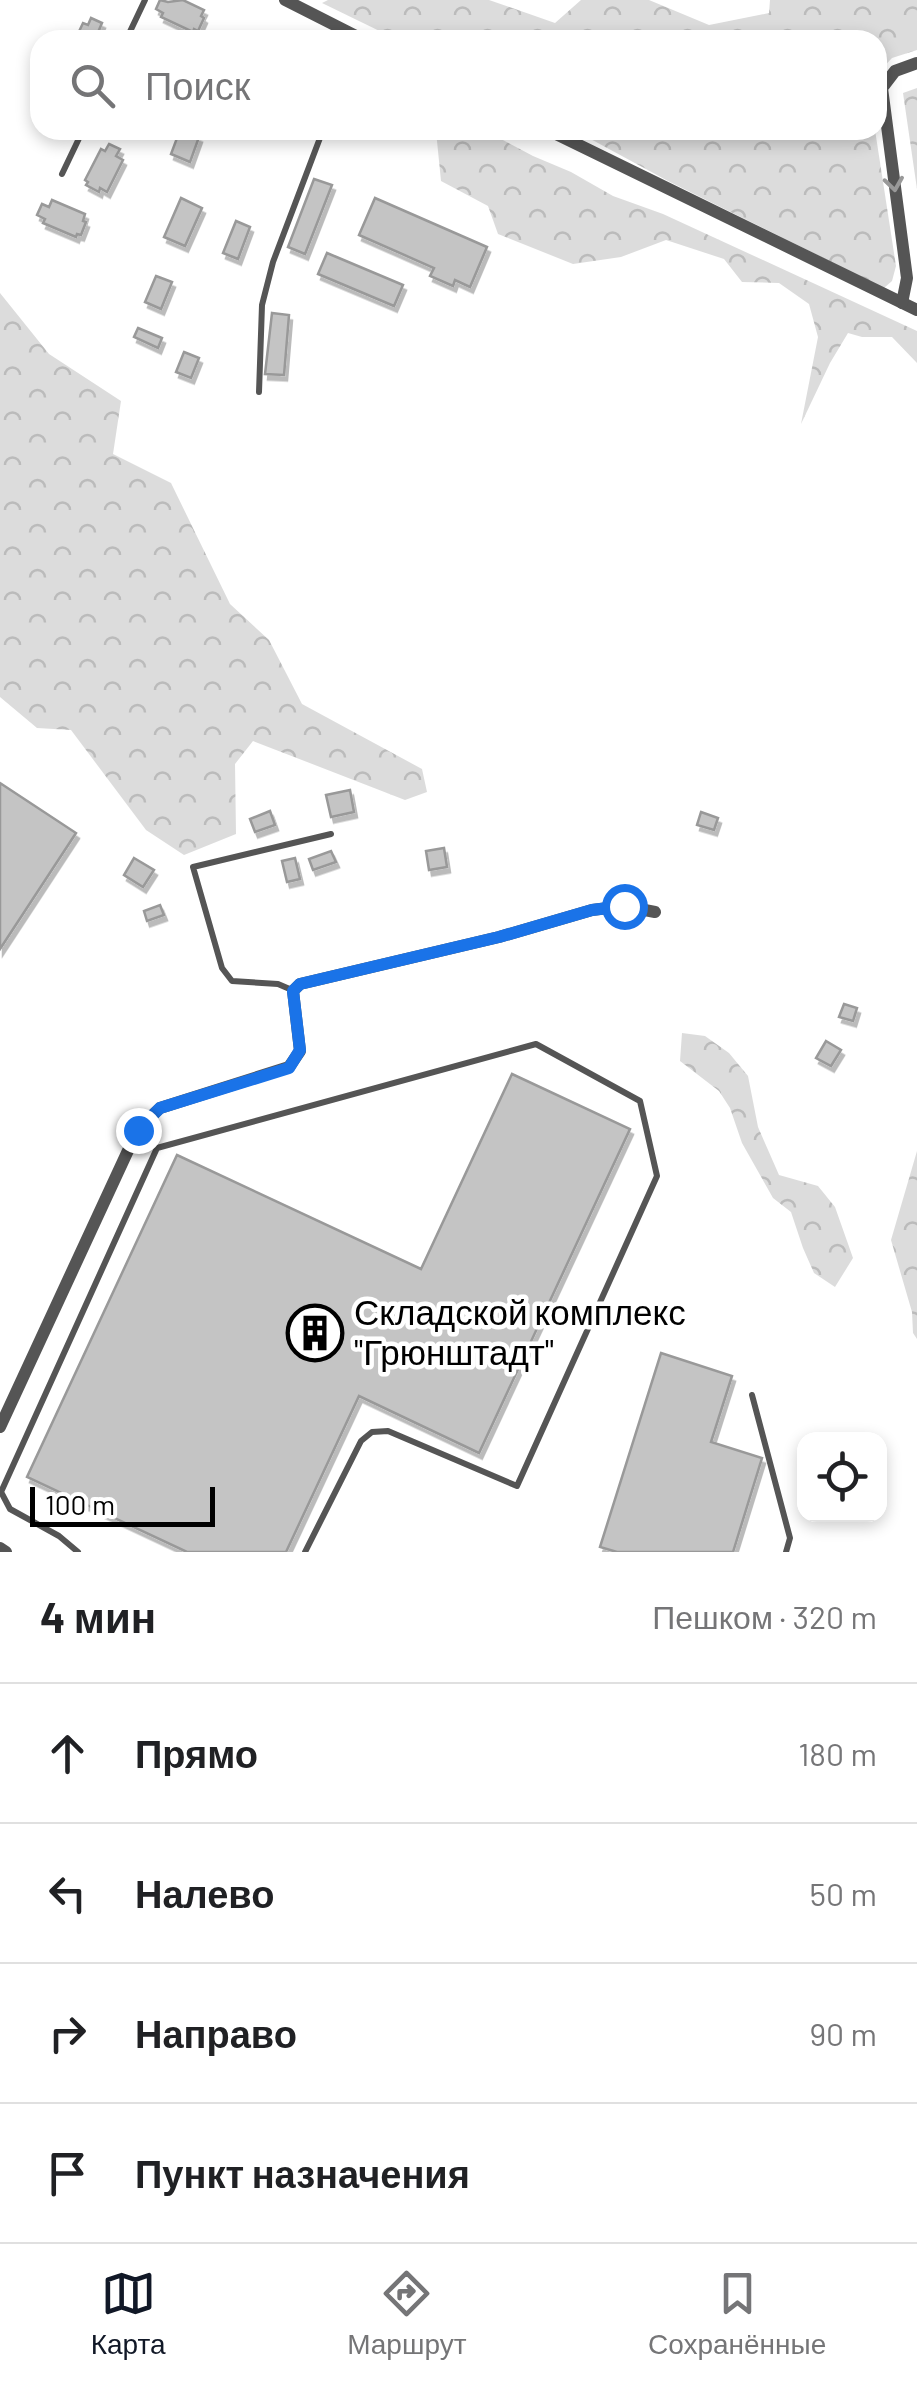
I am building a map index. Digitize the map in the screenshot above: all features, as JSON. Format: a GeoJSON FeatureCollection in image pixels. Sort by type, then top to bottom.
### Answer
{"type":"FeatureCollection","features":[{"type":"Feature","properties":{"kind":"street"},"geometry":{"type":"LineString","coordinates":[[284,0],[341,30]]}},
{"type":"Feature","properties":{"kind":"street"},"geometry":{"type":"LineString","coordinates":[[887,81],[895,71],[917,63]]}},
{"type":"Feature","properties":{"kind":"street"},"geometry":{"type":"LineString","coordinates":[[887,126],[907,278],[902,303]]}},
{"type":"Feature","properties":{"kind":"street"},"geometry":{"type":"LineString","coordinates":[[568,140],[917,310]]}},
{"type":"Feature","properties":{"kind":"street"},"geometry":{"type":"LineString","coordinates":[[0,1427],[138,1130],[160,1108],[289,1068],[300,1050],[293,991],[300,984],[499,937],[592,910],[624,906],[655,912]]}},
{"type":"Feature","properties":{"kind":"street"},"geometry":{"type":"LineString","coordinates":[[0,1548],[6,1552]]}},
{"type":"Feature","properties":{"kind":"lane"},"geometry":{"type":"LineString","coordinates":[[131,30],[146,0]]}},
{"type":"Feature","properties":{"kind":"lane"},"geometry":{"type":"LineString","coordinates":[[62,174],[78,140]]}},
{"type":"Feature","properties":{"kind":"lane"},"geometry":{"type":"LineString","coordinates":[[259,392],[262,304],[272,262],[319,140]]}},
{"type":"Feature","properties":{"kind":"lane"},"geometry":{"type":"LineString","coordinates":[[293,991],[278,984],[232,980],[222,968],[193,867],[332,834]]}},
{"type":"Feature","properties":{"kind":"lane"},"geometry":{"type":"LineString","coordinates":[[78,1552],[59,1536],[10,1508],[0,1492],[156,1148],[536,1044],[640,1101],[657,1176],[517,1486],[388,1432],[372,1432],[360,1441],[304,1552]]}},
{"type":"Feature","properties":{"kind":"lane"},"geometry":{"type":"LineString","coordinates":[[752,1395],[790,1538],[786,1552]]}},
{"type":"Feature","properties":{"kind":"green space"},"geometry":{"type":"Polygon","coordinates":[[[489,0],[555,23],[581,0],[649,0],[709,25],[769,13],[770,0],[917,0],[917,50],[887,63],[887,30],[377,30],[322,3],[489,0]]]}},
{"type":"Feature","properties":{"kind":"green space"},"geometry":{"type":"Polygon","coordinates":[[[917,88],[917,189],[903,93],[917,88]]]}},
{"type":"Feature","properties":{"kind":"green space"},"geometry":{"type":"Polygon","coordinates":[[[437,140],[503,140],[613,196],[663,214],[917,331],[917,363],[892,337],[848,333],[801,424],[818,337],[809,304],[779,283],[742,282],[724,259],[666,240],[621,257],[573,264],[498,234],[488,206],[441,181],[437,140]]]}},
{"type":"Feature","properties":{"kind":"green space"},"geometry":{"type":"Polygon","coordinates":[[[592,140],[877,140],[896,266],[892,281],[884,288],[592,140]]]}},
{"type":"Feature","properties":{"kind":"green space"},"geometry":{"type":"Polygon","coordinates":[[[0,293],[49,354],[121,401],[113,454],[171,483],[230,604],[269,640],[302,704],[422,769],[427,792],[405,800],[253,741],[235,764],[236,834],[184,855],[146,830],[71,730],[37,728],[0,697],[0,293]]]}},
{"type":"Feature","properties":{"kind":"green space"},"geometry":{"type":"Polygon","coordinates":[[[682,1033],[705,1036],[729,1053],[748,1076],[758,1127],[779,1175],[818,1186],[835,1207],[853,1258],[835,1287],[814,1273],[791,1212],[773,1198],[719,1091],[680,1061],[682,1033]]]}},
{"type":"Feature","properties":{"kind":"green space"},"geometry":{"type":"Polygon","coordinates":[[[917,1151],[917,1339],[891,1240],[917,1151]]]}},
{"type":"Feature","properties":{"kind":"building"},"geometry":{"type":"Polygon","coordinates":[[[160,0],[183,0],[204,10],[204,18],[198,30],[189,30],[161,17],[163,13],[156,9],[160,0]]]}},
{"type":"Feature","properties":{"kind":"building"},"geometry":{"type":"Polygon","coordinates":[[[91,18],[102,23],[99,30],[80,30],[83,23],[88,25],[91,18]]]}},
{"type":"Feature","properties":{"kind":"building"},"geometry":{"type":"Polygon","coordinates":[[[176,140],[198,140],[190,162],[171,154],[176,140]]]}},
{"type":"Feature","properties":{"kind":"building"},"geometry":{"type":"Polygon","coordinates":[[[109,144],[120,149],[116,156],[123,160],[107,192],[100,188],[99,192],[86,185],[85,180],[101,149],[105,151],[109,144]]]}},
{"type":"Feature","properties":{"kind":"building"},"geometry":{"type":"Polygon","coordinates":[[[314,179],[332,185],[305,254],[288,247],[314,179]]]}},
{"type":"Feature","properties":{"kind":"building"},"geometry":{"type":"Polygon","coordinates":[[[181,198],[202,208],[185,246],[164,237],[181,198]]]}},
{"type":"Feature","properties":{"kind":"building"},"geometry":{"type":"Polygon","coordinates":[[[375,198],[487,247],[470,287],[455,280],[453,286],[430,276],[434,268],[359,235],[375,198]]]}},
{"type":"Feature","properties":{"kind":"building"},"geometry":{"type":"Polygon","coordinates":[[[52,200],[85,214],[81,235],[76,237],[43,223],[45,219],[37,215],[42,204],[49,207],[52,200]]]}},
{"type":"Feature","properties":{"kind":"building"},"geometry":{"type":"Polygon","coordinates":[[[236,221],[250,227],[238,259],[223,253],[236,221]]]}},
{"type":"Feature","properties":{"kind":"building"},"geometry":{"type":"Polygon","coordinates":[[[327,253],[403,285],[394,306],[318,274],[327,253]]]}},
{"type":"Feature","properties":{"kind":"building"},"geometry":{"type":"Polygon","coordinates":[[[156,276],[172,282],[161,309],[145,302],[156,276]]]}},
{"type":"Feature","properties":{"kind":"building"},"geometry":{"type":"Polygon","coordinates":[[[272,313],[289,315],[284,375],[265,374],[272,313]]]}},
{"type":"Feature","properties":{"kind":"building"},"geometry":{"type":"Polygon","coordinates":[[[138,328],[162,338],[158,348],[134,337],[138,328]]]}},
{"type":"Feature","properties":{"kind":"building"},"geometry":{"type":"Polygon","coordinates":[[[184,352],[199,358],[191,378],[176,372],[184,352]]]}},
{"type":"Feature","properties":{"kind":"building"},"geometry":{"type":"Polygon","coordinates":[[[0,783],[76,833],[0,949],[0,783]]]}},
{"type":"Feature","properties":{"kind":"building"},"geometry":{"type":"Polygon","coordinates":[[[350,790],[354,812],[331,817],[326,795],[350,790]]]}},
{"type":"Feature","properties":{"kind":"building"},"geometry":{"type":"Polygon","coordinates":[[[270,811],[275,825],[255,832],[250,819],[270,811]]]}},
{"type":"Feature","properties":{"kind":"building"},"geometry":{"type":"Polygon","coordinates":[[[701,812],[718,818],[714,830],[697,825],[701,812]]]}},
{"type":"Feature","properties":{"kind":"building"},"geometry":{"type":"Polygon","coordinates":[[[444,848],[447,867],[429,870],[426,851],[444,848]]]}},
{"type":"Feature","properties":{"kind":"building"},"geometry":{"type":"Polygon","coordinates":[[[331,851],[336,862],[313,870],[309,859],[331,851]]]}},
{"type":"Feature","properties":{"kind":"building"},"geometry":{"type":"Polygon","coordinates":[[[134,858],[154,870],[143,887],[124,875],[134,858]]]}},
{"type":"Feature","properties":{"kind":"building"},"geometry":{"type":"Polygon","coordinates":[[[295,858],[300,879],[287,882],[282,861],[295,858]]]}},
{"type":"Feature","properties":{"kind":"building"},"geometry":{"type":"Polygon","coordinates":[[[160,905],[164,915],[147,921],[144,911],[160,905]]]}},
{"type":"Feature","properties":{"kind":"building"},"geometry":{"type":"Polygon","coordinates":[[[844,1004],[857,1008],[853,1021],[839,1017],[844,1004]]]}},
{"type":"Feature","properties":{"kind":"building"},"geometry":{"type":"Polygon","coordinates":[[[826,1041],[841,1050],[831,1066],[816,1058],[826,1041]]]}},
{"type":"Feature","properties":{"kind":"building","name":"Складской комплекс \"Грюнштадт\""},"geometry":{"type":"Polygon","coordinates":[[[512,1074],[630,1129],[479,1453],[359,1396],[286,1552],[187,1552],[27,1477],[177,1155],[421,1269],[512,1074]]]}},
{"type":"Feature","properties":{"kind":"building"},"geometry":{"type":"Polygon","coordinates":[[[661,1353],[732,1376],[711,1442],[762,1458],[733,1552],[617,1552],[600,1547],[661,1353]]]}},
{"type":"Feature","properties":{"kind":"place","name":"Складской комплекс \"Грюнштадт\""},"geometry":{"type":"Point","coordinates":[315,1333]}},
{"type":"Feature","properties":{"kind":"route"},"geometry":{"type":"LineString","coordinates":[[138,1130],[160,1108],[289,1068],[300,1050],[293,991],[300,984],[499,937],[592,910],[624,906]]}}]}
